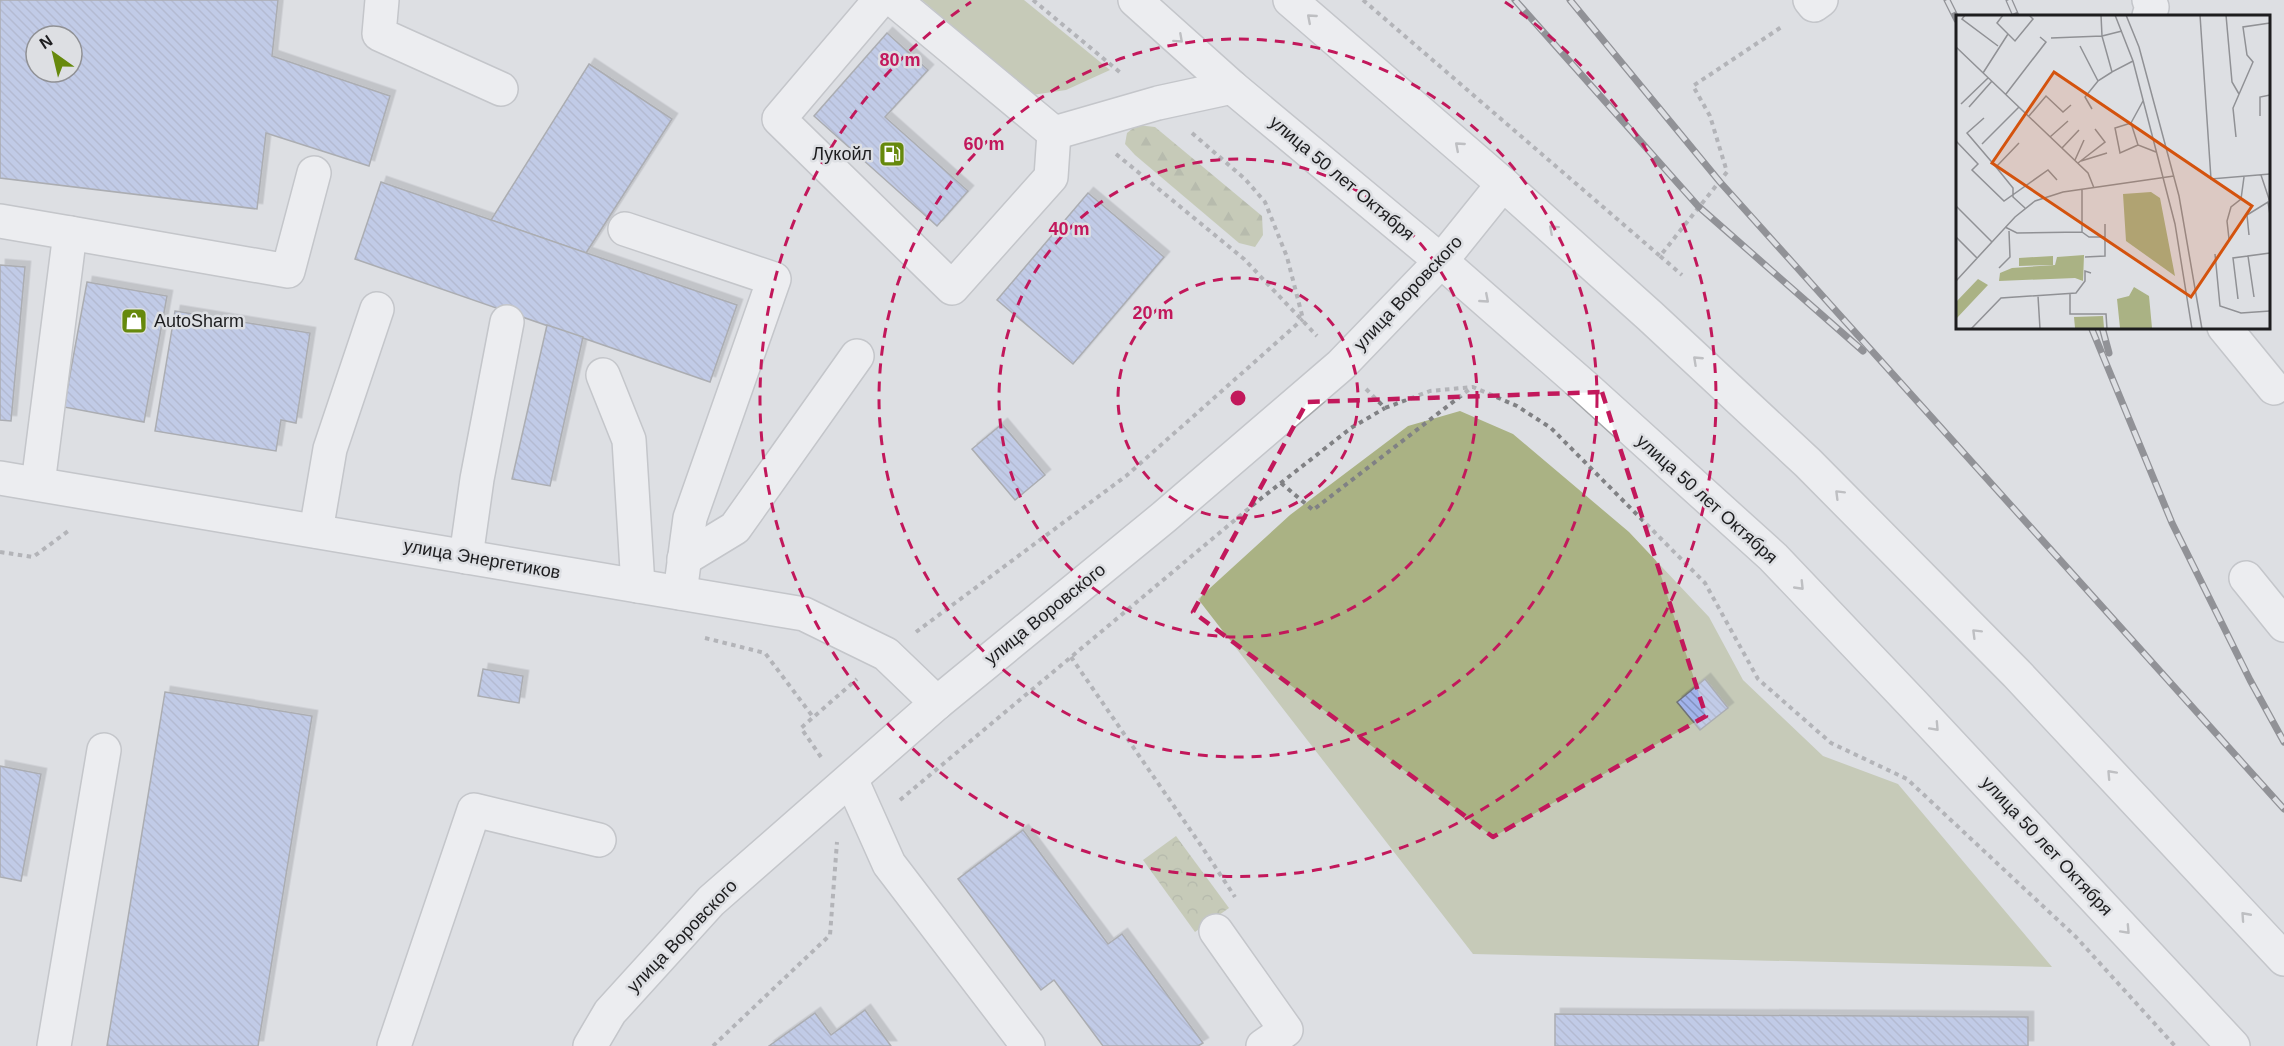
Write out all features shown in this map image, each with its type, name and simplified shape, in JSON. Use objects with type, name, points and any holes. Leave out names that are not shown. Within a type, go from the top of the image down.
[{"type":"main road","points":[[382,0],[379,34],[501,89]]},
{"type":"main road","points":[[880,0],[779,119],[952,288],[1051,177],[1054,133]]},
{"type":"main road","points":[[894,0],[1054,133]]},
{"type":"main road","name":"улица 50 лет Октября","points":[[1135,0],[1232,87],[1441,261],[1773,557],[2233,1046]]},
{"type":"main road","points":[[1290,0],[1503,184],[1650,316],[1808,463],[2017,674],[2284,959]]},
{"type":"main road","points":[[2149,0],[2152,7],[2149,15]]},
{"type":"main road","points":[[1054,133],[1095,120],[1232,87]]},
{"type":"main road","points":[[0,221],[288,271],[314,173]]},
{"type":"main road","name":"улица Воровского","points":[[590,1046],[610,1012],[711,901],[938,703],[1164,517],[1341,365],[1441,261],[1503,184]]},
{"type":"main road","points":[[625,229],[774,279],[690,518],[680,593]]},
{"type":"main road","points":[[38,484],[70,233]]},
{"type":"main road","points":[[316,531],[330,449],[377,309]]},
{"type":"main road","points":[[466,557],[477,479],[507,322]]},
{"type":"main road","points":[[2225,328],[2274,388]]},
{"type":"main road","points":[[684,559],[735,528],[857,356]]},
{"type":"main road","points":[[603,375],[629,440],[638,586]]},
{"type":"main road","name":"улица Энергетиков","points":[[0,478],[804,614],[885,654],[938,703]]},
{"type":"main road","points":[[2246,578],[2284,625]]},
{"type":"main road","points":[[54,1046],[104,750]]},
{"type":"main road","points":[[851,779],[889,864],[1028,1046]]},
{"type":"main road","points":[[394,1046],[474,810],[599,840]]},
{"type":"main road","points":[[1222,939],[1282,1041]]},
{"type":"path","points":[[1033,0],[1245,179],[1265,202],[1287,257],[1303,319]]},
{"type":"path","points":[[1363,0],[1682,275]]},
{"type":"path","points":[[1660,256],[1727,172],[1710,116],[1693,86],[1815,2]]},
{"type":"path","points":[[1095,120],[1118,157],[1244,259],[1303,319],[1341,365],[1385,408]]},
{"type":"path","points":[[1281,483],[1313,510],[1473,387]]},
{"type":"path","points":[[836,856],[871,823],[1350,428],[1385,408],[1430,391],[1473,387],[1517,406],[1551,428],[1705,583],[1758,679],[1831,742],[1907,779],[2076,937],[2175,1046]]},
{"type":"path","points":[[765,653],[813,717]]},
{"type":"path","points":[[1071,657],[1239,904],[1222,939]]},
{"type":"highlighted area","points":[[1602,392],[1706,716],[1493,837],[1193,612],[1307,402]]},
{"type":"green space","points":[[922,0],[1024,0],[1110,70],[1066,90],[1032,95]]},
{"type":"green space","points":[[1137,125],[1155,127],[1262,216],[1263,235],[1255,247],[1239,243],[1135,155],[1125,144],[1127,133]]},
{"type":"green space","points":[[1460,411],[1513,434],[1629,532],[1709,617],[1743,680],[1823,756],[1898,784],[2052,967],[1473,954],[1198,599],[1290,515],[1408,426]]},
{"type":"green space","points":[[1176,836],[1229,908],[1195,932],[1143,860]]},
{"type":"building","points":[[0,0],[278,0],[272,56],[390,96],[369,166],[266,133],[257,209],[0,178]]},
{"type":"building","name":"Лукойл","points":[[887,33],[928,70],[885,117],[968,191],[937,226],[814,116]]},
{"type":"building","points":[[589,64],[672,119],[586,253],[491,220]]},
{"type":"building","points":[[381,182],[737,305],[710,382],[355,259]]},
{"type":"building","points":[[1088,193],[1164,257],[1073,364],[997,300]]},
{"type":"building","points":[[0,265],[25,267],[11,421],[0,420]]},
{"type":"building","points":[[87,282],[167,296],[144,422],[64,407]]},
{"type":"building","points":[[175,311],[310,333],[296,423],[281,420],[276,451],[155,431]]},
{"type":"building","points":[[547,325],[583,337],[550,486],[512,479]]},
{"type":"building","points":[[1002,424],[1045,475],[1015,500],[972,449]]},
{"type":"building","points":[[483,669],[523,676],[519,703],[478,696]]},
{"type":"building","points":[[1705,679],[1728,708],[1700,730],[1677,702]]},
{"type":"building","points":[[165,692],[312,716],[258,1046],[107,1046]]},
{"type":"building","points":[[0,766],[41,774],[21,881],[0,877]]},
{"type":"building","points":[[1023,830],[1108,944],[1122,934],[1203,1043],[1198,1046],[1103,1046],[1054,980],[1041,990],[958,879]]},
{"type":"building","points":[[865,1010],[891,1046],[769,1046],[815,1013],[831,1035]]},
{"type":"building","points":[[1555,1014],[2028,1017],[2028,1046],[1555,1046]]},
{"type":"railway","points":[[1515,0],[1698,206],[1863,351]]},
{"type":"railway","points":[[1570,0],[1720,182],[2284,809]]},
{"type":"railway","points":[[1947,0],[1956,18]]},
{"type":"railway","points":[[2009,0],[2016,15]]},
{"type":"railway","points":[[2091,328],[2172,523],[2250,680],[2284,742]]},
{"type":"railway","points":[[2102,328],[2109,353]]},
{"type":"place","name":"Лукойл","points":[[892,154]]},
{"type":"place","name":"AutoSharm","points":[[134,321]]}]
